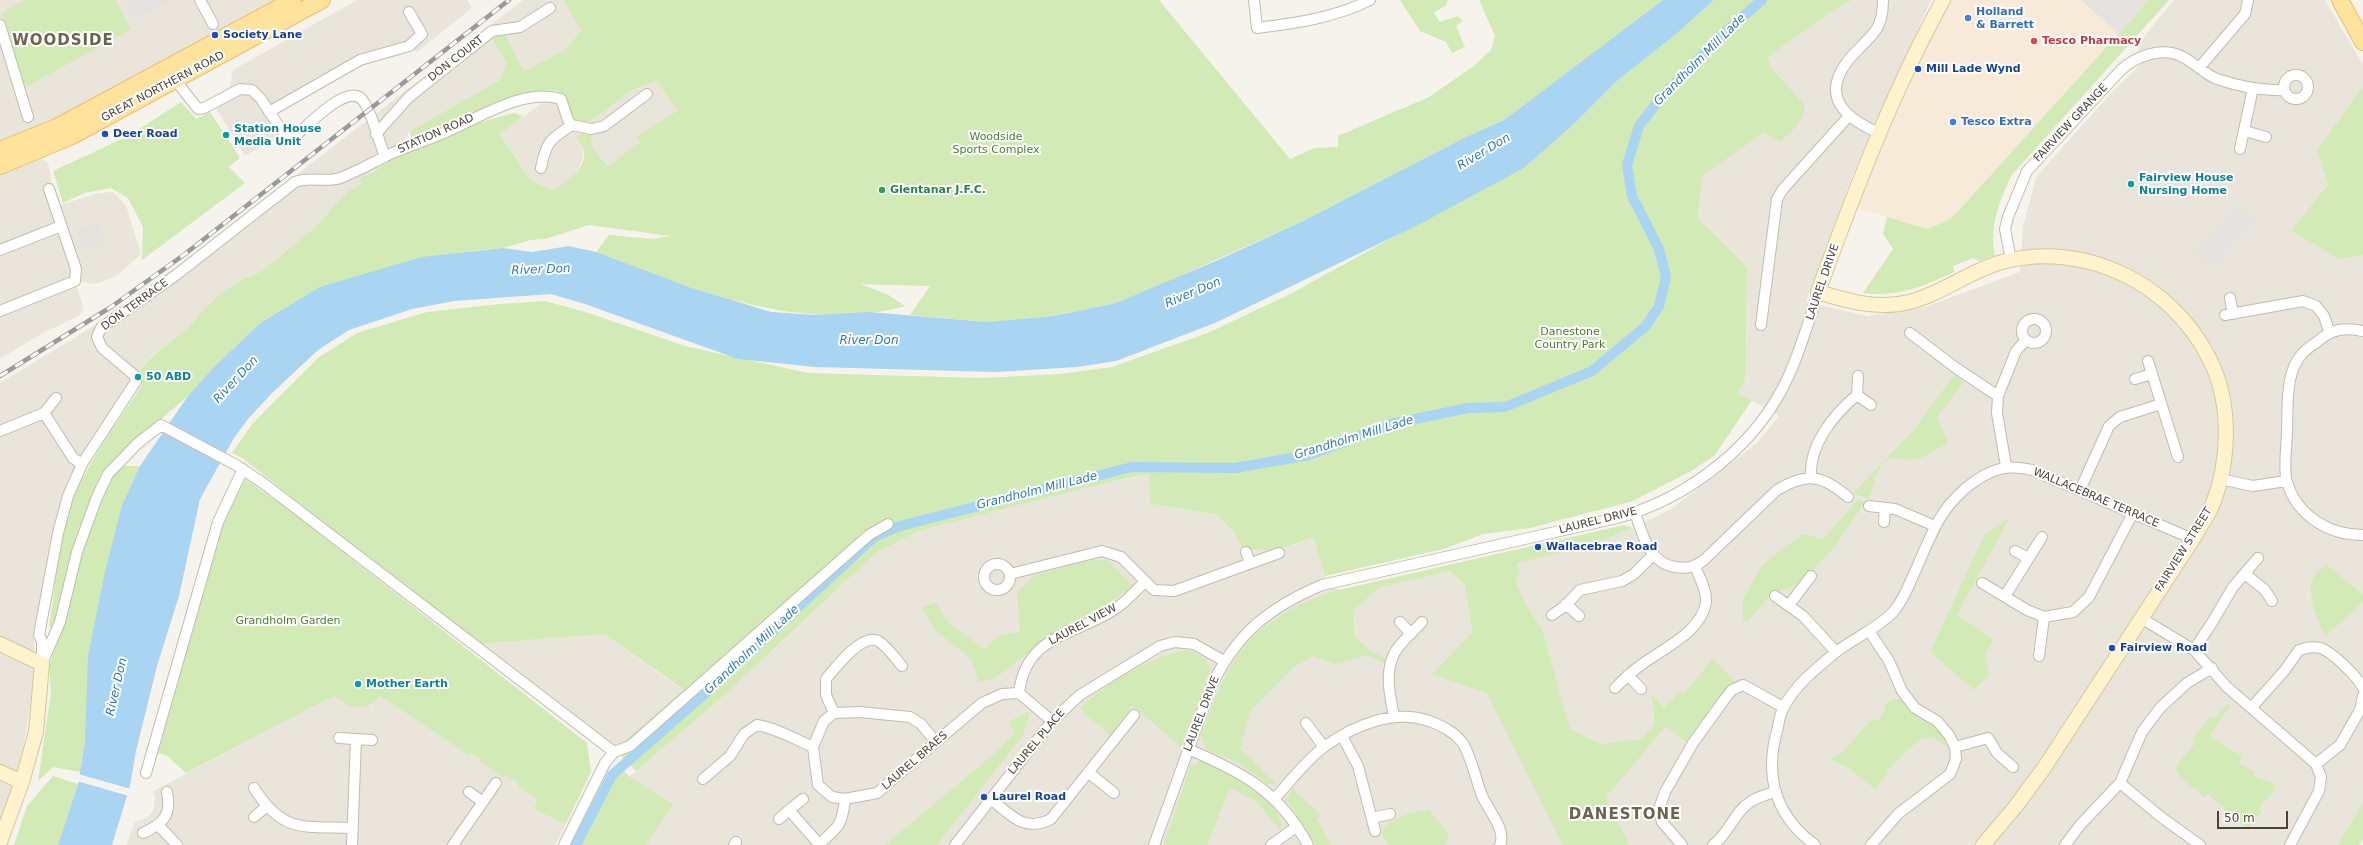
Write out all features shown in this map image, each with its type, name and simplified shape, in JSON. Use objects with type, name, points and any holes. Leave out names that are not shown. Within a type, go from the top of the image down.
[{"type":"main road","name":"GREAT NORTHERN ROAD","points":[[0,166],[72,136],[293,0]]},
{"type":"main road","name":"GREAT NORTHERN ROAD","points":[[0,150],[57,127],[173,73],[322,0]]},
{"type":"main road","points":[[2340,0],[2363,42]]},
{"type":"street","points":[[200,0],[213,24]]},
{"type":"street","points":[[1254,0],[1257,28],[1315,20],[1352,10],[1370,0]]},
{"type":"street","points":[[1879,133],[1858,124],[1848,116],[1840,105],[1837,90],[1838,75],[1848,61],[1876,29],[1883,14],[1883,0]]},
{"type":"street","name":"LAUREL DRIVE","points":[[1154,845],[1211,687],[1224,661],[1238,640],[1263,617],[1298,595],[1322,585],[1635,513],[1682,491],[1721,464],[1764,416],[1789,377],[1852,199],[1879,133],[1943,0]]},
{"type":"street","points":[[2199,68],[2245,14],[2248,0]]},
{"type":"street","name":"DON COURT","points":[[376,134],[409,97],[492,31],[520,27],[550,8]]},
{"type":"street","points":[[270,112],[360,60],[409,46],[422,34],[409,12]]},
{"type":"street","points":[[1,31],[28,117]]},
{"type":"street","name":"FAIRVIEW GRANGE","points":[[2011,260],[2005,229],[2008,217],[2027,171],[2121,70],[2143,56],[2163,54],[2180,56],[2216,78],[2253,88],[2284,90]]},
{"type":"street","name":"STATION ROAD","points":[[173,73],[198,109],[204,108],[244,88],[252,90],[270,112],[286,137],[290,137],[298,133],[340,99],[355,95],[364,101],[385,156],[442,134],[473,118],[536,96],[550,95],[561,99],[566,108],[568,120],[572,125]]},
{"type":"street","points":[[2240,149],[2253,88]]},
{"type":"street","points":[[541,168],[545,147],[556,135],[572,125],[591,129],[604,126],[647,94]]},
{"type":"street","points":[[1761,325],[1777,199],[1783,189],[1848,116]]},
{"type":"street","points":[[2245,131],[2266,136]]},
{"type":"street","name":"DON TERRACE","points":[[42,664],[42,641],[39,635],[58,533],[68,496],[82,464],[136,381],[134,375],[100,345],[97,337],[101,328],[176,275],[295,182],[302,179],[338,179],[385,156]]},
{"type":"street","points":[[0,312],[75,281],[77,275],[49,189]]},
{"type":"street","points":[[0,250],[61,226]]},
{"type":"street","name":"FAIRVIEW STREET","points":[[1818,292],[1851,302],[1886,305],[1908,303],[1925,297],[1971,274],[2011,260],[2064,256],[2102,264],[2139,282],[2180,315],[2205,349],[2214,367],[2225,421],[2225,457],[2212,507],[2193,539],[2044,768],[1986,844]]},
{"type":"street","points":[[2230,298],[2229,314],[2302,301],[2316,306],[2324,316],[2330,331]]},
{"type":"street","points":[[2363,330],[2355,329],[2330,331],[2301,355],[2295,365],[2290,383],[2286,480],[2298,505],[2308,516],[2327,528],[2349,535],[2363,534]]},
{"type":"street","points":[[1910,333],[1956,368],[1998,396]]},
{"type":"street","points":[[2006,466],[1997,414],[1998,396],[2016,351],[2026,340]]},
{"type":"street","points":[[2148,361],[2178,457]]},
{"type":"street","points":[[2135,379],[2152,374]]},
{"type":"street","points":[[1811,476],[1810,470],[1817,446],[1841,408],[1857,395],[1858,376]]},
{"type":"street","points":[[1857,395],[1871,406]]},
{"type":"street","points":[[0,431],[44,413],[56,398]]},
{"type":"street","points":[[2080,490],[2110,426],[2120,417],[2161,404]]},
{"type":"street","points":[[44,413],[73,458],[82,464]]},
{"type":"street","points":[[1,835],[22,782],[36,732],[42,664],[60,622],[77,552],[97,496],[108,474],[137,444],[161,425],[239,467],[614,752]]},
{"type":"street","name":"WALLACEBRAE TERRACE","points":[[1869,630],[1891,614],[1902,602],[1935,526],[1950,502],[1985,474],[2006,466],[2032,470],[2193,539]]},
{"type":"street","points":[[146,773],[218,522],[239,467]]},
{"type":"street","points":[[1635,513],[1653,555],[1670,566],[1695,566],[1777,490],[1788,483],[1811,476],[1834,485],[1848,497]]},
{"type":"street","points":[[2220,479],[2253,486],[2286,480]]},
{"type":"street","points":[[1869,506],[1895,509],[1935,526]]},
{"type":"street","points":[[1884,522],[1885,508]]},
{"type":"street","points":[[1982,583],[2028,610],[2044,617],[2073,612],[2089,596],[2133,513]]},
{"type":"street","points":[[564,845],[602,768],[614,752],[630,746],[869,535],[888,524]]},
{"type":"street","points":[[2005,596],[2042,536]]},
{"type":"street","points":[[1010,574],[1102,551],[1121,557],[1154,590],[1174,592],[1279,552]]},
{"type":"street","points":[[2015,551],[2028,558]]},
{"type":"street","points":[[1246,552],[1250,563]]},
{"type":"street","points":[[1552,615],[1580,590],[1622,581],[1634,574],[1653,555]]},
{"type":"street","points":[[2194,650],[2213,621],[2232,587],[2258,558]]},
{"type":"street","points":[[1615,688],[1628,675],[1678,640],[1700,617],[1706,602],[1704,588],[1695,566]]},
{"type":"street","points":[[2245,574],[2265,590],[2272,601]]},
{"type":"street","points":[[1789,605],[1811,576]]},
{"type":"street","name":"LAUREL VIEW","points":[[1019,693],[1027,663],[1037,650],[1050,641],[1118,607],[1146,582]]},
{"type":"street","points":[[1775,596],[1803,616],[1836,652]]},
{"type":"street","points":[[1566,604],[1579,616]]},
{"type":"street","points":[[2039,656],[2044,617]]},
{"type":"street","points":[[2141,618],[2194,650],[2227,686],[2316,764],[2321,777],[2319,791],[2290,845]]},
{"type":"street","points":[[1400,622],[1412,634]]},
{"type":"street","points":[[1394,717],[1389,688],[1389,670],[1395,652],[1422,622]]},
{"type":"street","points":[[1815,845],[1794,825],[1774,792],[1771,768],[1774,740],[1783,707],[1797,689],[1836,652],[1869,630],[1889,661],[1902,691],[1915,708],[1944,728],[1955,747],[1956,759],[1950,774],[1898,814],[1872,845]]},
{"type":"street","points":[[834,713],[826,694],[826,679],[837,665],[863,642],[872,639],[879,642],[902,666]]},
{"type":"street","name":"LAUREL PLACE","points":[[955,845],[1052,721],[1080,695],[1160,646],[1184,641],[1194,644],[1224,661]]},
{"type":"street","points":[[0,644],[42,664]]},
{"type":"street","points":[[2252,707],[2275,682],[2299,650],[2312,647],[2321,648],[2329,653],[2358,680],[2363,688]]},
{"type":"street","points":[[2065,845],[2081,824],[2120,783],[2142,732],[2160,708],[2187,683],[2212,668]]},
{"type":"street","points":[[1628,675],[1641,689]]},
{"type":"street","points":[[1682,845],[1662,822],[1659,809],[1665,792],[1693,743],[1724,700],[1732,690],[1743,685],[1783,707]]},
{"type":"street","points":[[1019,693],[1052,721]]},
{"type":"street","name":"LAUREL BRAES","points":[[845,799],[877,793],[982,703],[1002,694],[1019,693]]},
{"type":"street","points":[[2316,764],[2340,745],[2360,710],[2363,696]]},
{"type":"street","points":[[789,810],[819,845],[838,827],[843,819],[845,799],[832,797],[818,785],[813,747],[824,721],[834,713],[860,712],[910,717],[921,724],[936,742]]},
{"type":"street","points":[[991,798],[1023,824],[1042,824],[1051,819],[1134,715]]},
{"type":"street","points":[[1274,799],[1324,747],[1342,736],[1364,725],[1394,717],[1413,716],[1443,726],[1454,733],[1463,743],[1485,803],[1500,829],[1502,840],[1500,845]]},
{"type":"street","points":[[1306,723],[1324,747]]},
{"type":"street","points":[[704,779],[730,756],[744,734],[757,725],[772,728],[783,735],[813,747]]},
{"type":"street","points":[[1342,736],[1358,766],[1375,831]]},
{"type":"street","points":[[339,738],[372,740]]},
{"type":"street","points":[[1955,747],[1988,738],[1997,753],[2013,767]]},
{"type":"street","points":[[352,845],[356,739]]},
{"type":"street","points":[[1188,750],[1229,766],[1252,781],[1274,799],[1308,845]]},
{"type":"street","points":[[0,772],[22,782]]},
{"type":"street","points":[[1089,773],[1114,793]]},
{"type":"street","points":[[453,845],[496,783]]},
{"type":"street","points":[[2120,783],[2188,841],[2200,845]]},
{"type":"street","points":[[254,788],[266,807],[283,819],[295,825],[353,828]]},
{"type":"street","points":[[143,833],[159,826],[167,809],[167,792]]},
{"type":"street","points":[[469,792],[483,802]]},
{"type":"street","points":[[1713,845],[1720,840],[1737,815],[1750,801],[1774,792]]},
{"type":"street","points":[[779,819],[803,799]]},
{"type":"street","points":[[254,817],[266,807]]},
{"type":"street","points":[[1372,818],[1390,814]]},
{"type":"street","points":[[159,826],[178,845]]},
{"type":"street","points":[[1271,845],[1296,827]]},
{"type":"shaded area","points":[[0,0],[293,0],[34,153],[48,163],[53,189],[60,205],[99,193],[113,192],[126,206],[141,254],[117,276],[96,284],[75,281],[83,307],[80,315],[41,334],[0,359]]},
{"type":"shaded area","points":[[128,0],[172,0],[133,20],[124,2]]},
{"type":"shaded area","points":[[357,0],[467,0],[472,8],[417,52],[409,46],[360,60],[270,112],[283,133],[245,156],[214,105],[228,96],[233,70]]},
{"type":"shaded area","points":[[523,0],[563,0],[581,31],[563,51],[523,71],[492,38],[506,63],[500,80],[410,131],[392,159],[373,172],[360,178],[362,184],[348,191],[315,227],[260,272],[241,280],[199,314],[188,329],[153,354],[139,372],[70,475],[60,505],[34,635],[35,673],[21,763],[0,819],[0,383],[89,329],[172,271]]},
{"type":"shaded area","points":[[1852,0],[1931,0],[1853,174],[1806,302],[1867,316],[1925,307],[2020,272],[2023,227],[2036,177],[2112,92],[2143,62],[2138,44],[2174,0],[2325,0],[2363,65],[2363,86],[2317,150],[2328,185],[2292,230],[2338,259],[2363,255],[2363,801],[2338,845],[589,845],[622,783],[717,702],[876,553],[921,530],[1118,480],[1150,474],[1150,504],[1215,514],[1233,531],[1243,549],[1256,551],[1296,545],[1313,537],[1325,576],[1340,592],[1450,571],[1517,562],[1587,546],[1633,528],[1671,509],[1758,442],[1779,416],[1738,393],[1747,267],[1698,218],[1702,176],[1804,104],[1771,67],[1768,57],[1825,16]]},
{"type":"shaded area","name":"Tesco Extra","points":[[1947,0],[2149,0],[1951,219],[1928,229],[1856,208]]},
{"type":"shaded area","points":[[2081,0],[2149,0],[2119,34]]},
{"type":"shaded area","points":[[658,81],[677,111],[636,136],[640,142],[608,166],[593,149],[591,134],[576,137],[584,150],[582,161],[573,178],[553,191],[534,182],[528,176],[500,133],[559,91],[588,123],[632,90]]},
{"type":"shaded area","points":[[2235,206],[2253,221],[2212,268],[2195,254]]},
{"type":"shaded area","points":[[99,222],[106,245],[85,252],[77,230]]},
{"type":"shaded area","points":[[604,634],[683,690],[616,748],[478,644]]},
{"type":"shaded area","points":[[334,696],[341,703],[360,708],[372,705],[380,696],[468,755],[472,754],[480,759],[503,777],[507,776],[517,782],[518,786],[535,798],[536,804],[533,809],[566,824],[555,845],[126,845],[135,822],[148,817],[153,811],[155,798],[153,791]]},
{"type":"green space","points":[[24,0],[115,0],[131,29],[28,86],[22,82],[1,13]]},
{"type":"green space","name":"Woodside Sports Complex","points":[[563,0],[1159,0],[1290,159],[1315,148],[1338,147],[1338,136],[1429,97],[1475,65],[1491,50],[1495,36],[1479,0],[1663,0],[1504,120],[1466,137],[1303,221],[1116,303],[1054,316],[987,322],[910,315],[930,286],[860,284],[887,294],[905,306],[866,314],[826,315],[787,311],[748,304],[709,293],[596,252],[609,235],[653,239],[670,236],[589,225],[545,239],[531,240],[503,248],[471,251],[259,324],[213,368],[188,396],[144,434],[104,474],[91,498],[73,552],[55,626],[49,627],[58,560],[69,511],[89,466],[142,385],[139,372],[153,355],[188,329],[199,314],[217,297],[241,280],[260,272],[315,227],[348,191],[361,184],[360,178],[373,172],[392,159],[470,125],[514,113],[523,116],[500,134],[528,176],[534,182],[553,191],[574,174],[582,163],[584,150],[576,137],[582,133],[591,134],[593,149],[608,166],[640,142],[636,136],[677,111],[657,81],[632,90],[588,123],[572,119],[566,100],[559,91],[542,90],[504,100],[484,108],[412,142],[410,131],[500,80],[506,63],[492,38],[505,34],[523,71],[563,51],[581,31]]},
{"type":"green space","points":[[1400,0],[1448,0],[1446,5],[1434,13],[1440,22],[1458,16],[1463,21],[1456,26],[1465,47],[1452,53],[1446,42],[1420,31]]},
{"type":"green space","name":"Danestone Country Park","points":[[1714,0],[1852,0],[1825,16],[1768,57],[1771,67],[1804,104],[1803,115],[1797,125],[1781,142],[1765,132],[1702,176],[1698,218],[1747,267],[1745,379],[1738,393],[1752,400],[1715,455],[1693,470],[1633,501],[1530,528],[1483,534],[1444,549],[1325,576],[1313,537],[1296,544],[1270,550],[1243,549],[1233,531],[1215,514],[1150,504],[1149,474],[1118,480],[921,530],[876,553],[717,702],[636,771],[622,757],[616,748],[683,690],[676,684],[604,634],[478,644],[241,457],[232,453],[252,424],[318,358],[357,333],[427,312],[500,304],[545,301],[589,313],[685,346],[808,373],[982,378],[1060,374],[1112,367],[1210,332],[1292,293],[1468,196],[1524,168],[1574,124],[1618,80],[1675,35]]},
{"type":"green space","points":[[2149,0],[2169,0],[2011,176],[1999,205],[1994,224],[1993,244],[1995,255],[1979,261],[1973,258],[1953,266],[1954,272],[1910,290],[1887,294],[1863,293],[1893,249],[1883,234],[1887,217],[1928,229],[1951,219]]},
{"type":"green space","points":[[2363,86],[2363,255],[2338,259],[2291,230],[2328,185],[2317,150]]},
{"type":"green space","points":[[181,102],[196,119],[210,112],[240,158],[229,167],[245,183],[142,260],[143,227],[128,198],[111,188],[84,193],[63,203],[53,171],[128,136]]},
{"type":"green space","points":[[1954,375],[1964,382],[1937,417],[1948,443],[1929,454],[1914,460],[1888,459],[1883,463],[1877,474],[1869,499],[1853,493],[1913,431]]},
{"type":"green space","points":[[122,466],[140,466],[122,505],[80,772],[53,767],[38,781],[51,693],[49,665],[63,628],[78,565],[100,499],[109,478]]},
{"type":"green space","name":"Grandholm Garden","points":[[245,479],[288,509],[587,743],[591,772],[566,824],[533,809],[536,804],[535,798],[518,786],[517,782],[507,776],[503,777],[481,763],[480,759],[472,754],[468,755],[380,696],[370,705],[358,708],[345,704],[334,696],[186,773],[167,756],[158,753],[222,527]]},
{"type":"green space","points":[[1858,500],[1865,502],[1836,545],[1806,577],[1789,589],[1773,592],[1748,621],[1743,621],[1743,599],[1762,565],[1803,534],[1823,539]]},
{"type":"green space","points":[[2009,518],[1957,615],[1993,639],[1985,656],[1989,675],[1974,690],[1930,652],[1985,534]]},
{"type":"green space","points":[[1624,525],[1633,528],[1587,546],[1517,563],[1520,575],[1515,580],[1524,601],[1542,630],[1570,729],[1600,744],[1641,739],[1655,724],[1652,695],[1664,708],[1681,691],[1684,693],[1713,659],[1735,682],[1699,724],[1686,742],[1666,726],[1606,797],[1629,845],[1563,845],[1487,693],[1432,674],[1473,632],[1465,585],[1450,571],[1379,587],[1353,611],[1355,637],[1369,650],[1386,658],[1384,663],[1368,655],[1335,664],[1313,656],[1295,666],[1250,711],[1240,749],[1276,784],[1268,784],[1239,763],[1207,750],[1201,736],[1221,684],[1232,664],[1245,646],[1261,631],[1279,617],[1302,604],[1330,592]]},
{"type":"green space","points":[[1106,559],[1133,586],[1106,605],[1061,628],[994,679],[979,682],[971,659],[934,629],[922,607],[935,602],[947,621],[984,649],[1001,635],[1020,632],[1017,592],[1035,575],[1083,562]]},
{"type":"green space","points":[[2326,564],[2363,595],[2363,601],[2325,637],[2314,608],[2311,585],[2314,576]]},
{"type":"green space","points":[[1189,650],[1206,659],[1210,670],[1181,747],[1132,705],[1111,736],[1080,709],[1101,690],[1146,663],[1176,652]]},
{"type":"green space","points":[[1893,699],[1903,700],[1919,716],[1944,733],[1950,750],[1933,736],[1920,739],[1886,771],[1887,774],[1875,789],[1849,768],[1830,759],[1844,751],[1870,721],[1878,720],[1886,709],[1883,705]]},
{"type":"green space","points":[[2227,704],[2230,707],[2217,723],[2210,737],[2242,756],[2239,763],[2255,772],[2254,776],[2272,783],[2276,788],[2259,808],[2262,811],[2247,829],[2208,794],[2204,797],[2180,777],[2175,767],[2195,744],[2194,737],[2210,717],[2213,719]]},
{"type":"green space","points":[[1028,712],[1029,716],[1023,735],[937,845],[885,845],[1000,749],[1015,732],[1008,722]]},
{"type":"green space","points":[[1201,761],[1238,780],[1265,798],[1275,809],[1281,819],[1280,830],[1256,801],[1230,788],[1207,845],[1164,845],[1190,767]]},
{"type":"green space","points":[[622,769],[631,778],[673,804],[646,845],[579,845],[614,777]]},
{"type":"green space","points":[[53,776],[78,784],[58,845],[14,845],[27,806]]},
{"type":"green space","points":[[1292,788],[1321,815],[1317,819],[1331,845],[1316,845],[1287,800]]},
{"type":"green space","points":[[2363,801],[2363,839],[2359,845],[2338,845]]},
{"type":"green space","points":[[1429,809],[1449,836],[1444,845],[1389,845],[1381,832],[1385,826],[1402,816]]},
{"type":"water","name":"River Don","points":[[1663,0],[1714,0],[1675,35],[1618,80],[1574,124],[1524,168],[1416,226],[1215,323],[1116,361],[1077,367],[996,372],[815,367],[738,359],[585,304],[551,294],[454,301],[412,309],[349,330],[318,350],[272,393],[248,419],[234,438],[200,499],[179,596],[157,666],[136,751],[130,786],[112,845],[58,845],[78,784],[85,741],[88,656],[105,572],[122,505],[140,466],[188,396],[213,368],[259,324],[320,287],[422,257],[503,248],[532,252],[569,246],[596,252],[689,287],[771,312],[816,315],[869,312],[987,322],[1054,316],[1116,303],[1218,260],[1303,221],[1466,137],[1504,120]]},
{"type":"pier","points":[[78,774],[131,789],[129,796],[77,781]]},
{"type":"waterway","name":"Grandholm Mill Lade","points":[[576,845],[612,775],[700,698],[874,537],[900,526],[1132,467],[1235,468],[1309,455],[1391,424],[1468,408],[1505,407],[1592,371],[1646,326],[1659,306],[1666,277],[1659,249],[1632,196],[1627,165],[1639,126],[1659,100],[1724,33],[1762,0]]},
{"type":"railway","points":[[0,376],[111,307],[185,254],[509,0]]},
{"type":"place","name":"Holland & Barrett","points":[[1968,18]]},
{"type":"place","name":"Society Lane","points":[[215,35]]},
{"type":"place","name":"Tesco Pharmacy","points":[[2034,41]]},
{"type":"place","name":"Mill Lade Wynd","points":[[1918,69]]},
{"type":"place","name":"Tesco Extra","points":[[1953,122]]},
{"type":"place","name":"Deer Road","points":[[105,134]]},
{"type":"place","name":"Station House Media Unit","points":[[226,135]]},
{"type":"place","name":"Fairview House Nursing Home","points":[[2131,184]]},
{"type":"place","name":"Glentanar J.F.C.","points":[[882,190]]},
{"type":"place","name":"50 ABD","points":[[138,377]]},
{"type":"place","name":"Wallacebrae Road","points":[[1538,547]]},
{"type":"place","name":"Fairview Road","points":[[2112,648]]},
{"type":"place","name":"Mother Earth","points":[[358,684]]},
{"type":"place","name":"Laurel Road","points":[[984,797]]},
{"type":"district","name":"WOODSIDE","points":[[63,41]]},
{"type":"district","name":"DANESTONE","points":[[1625,815]]}]
